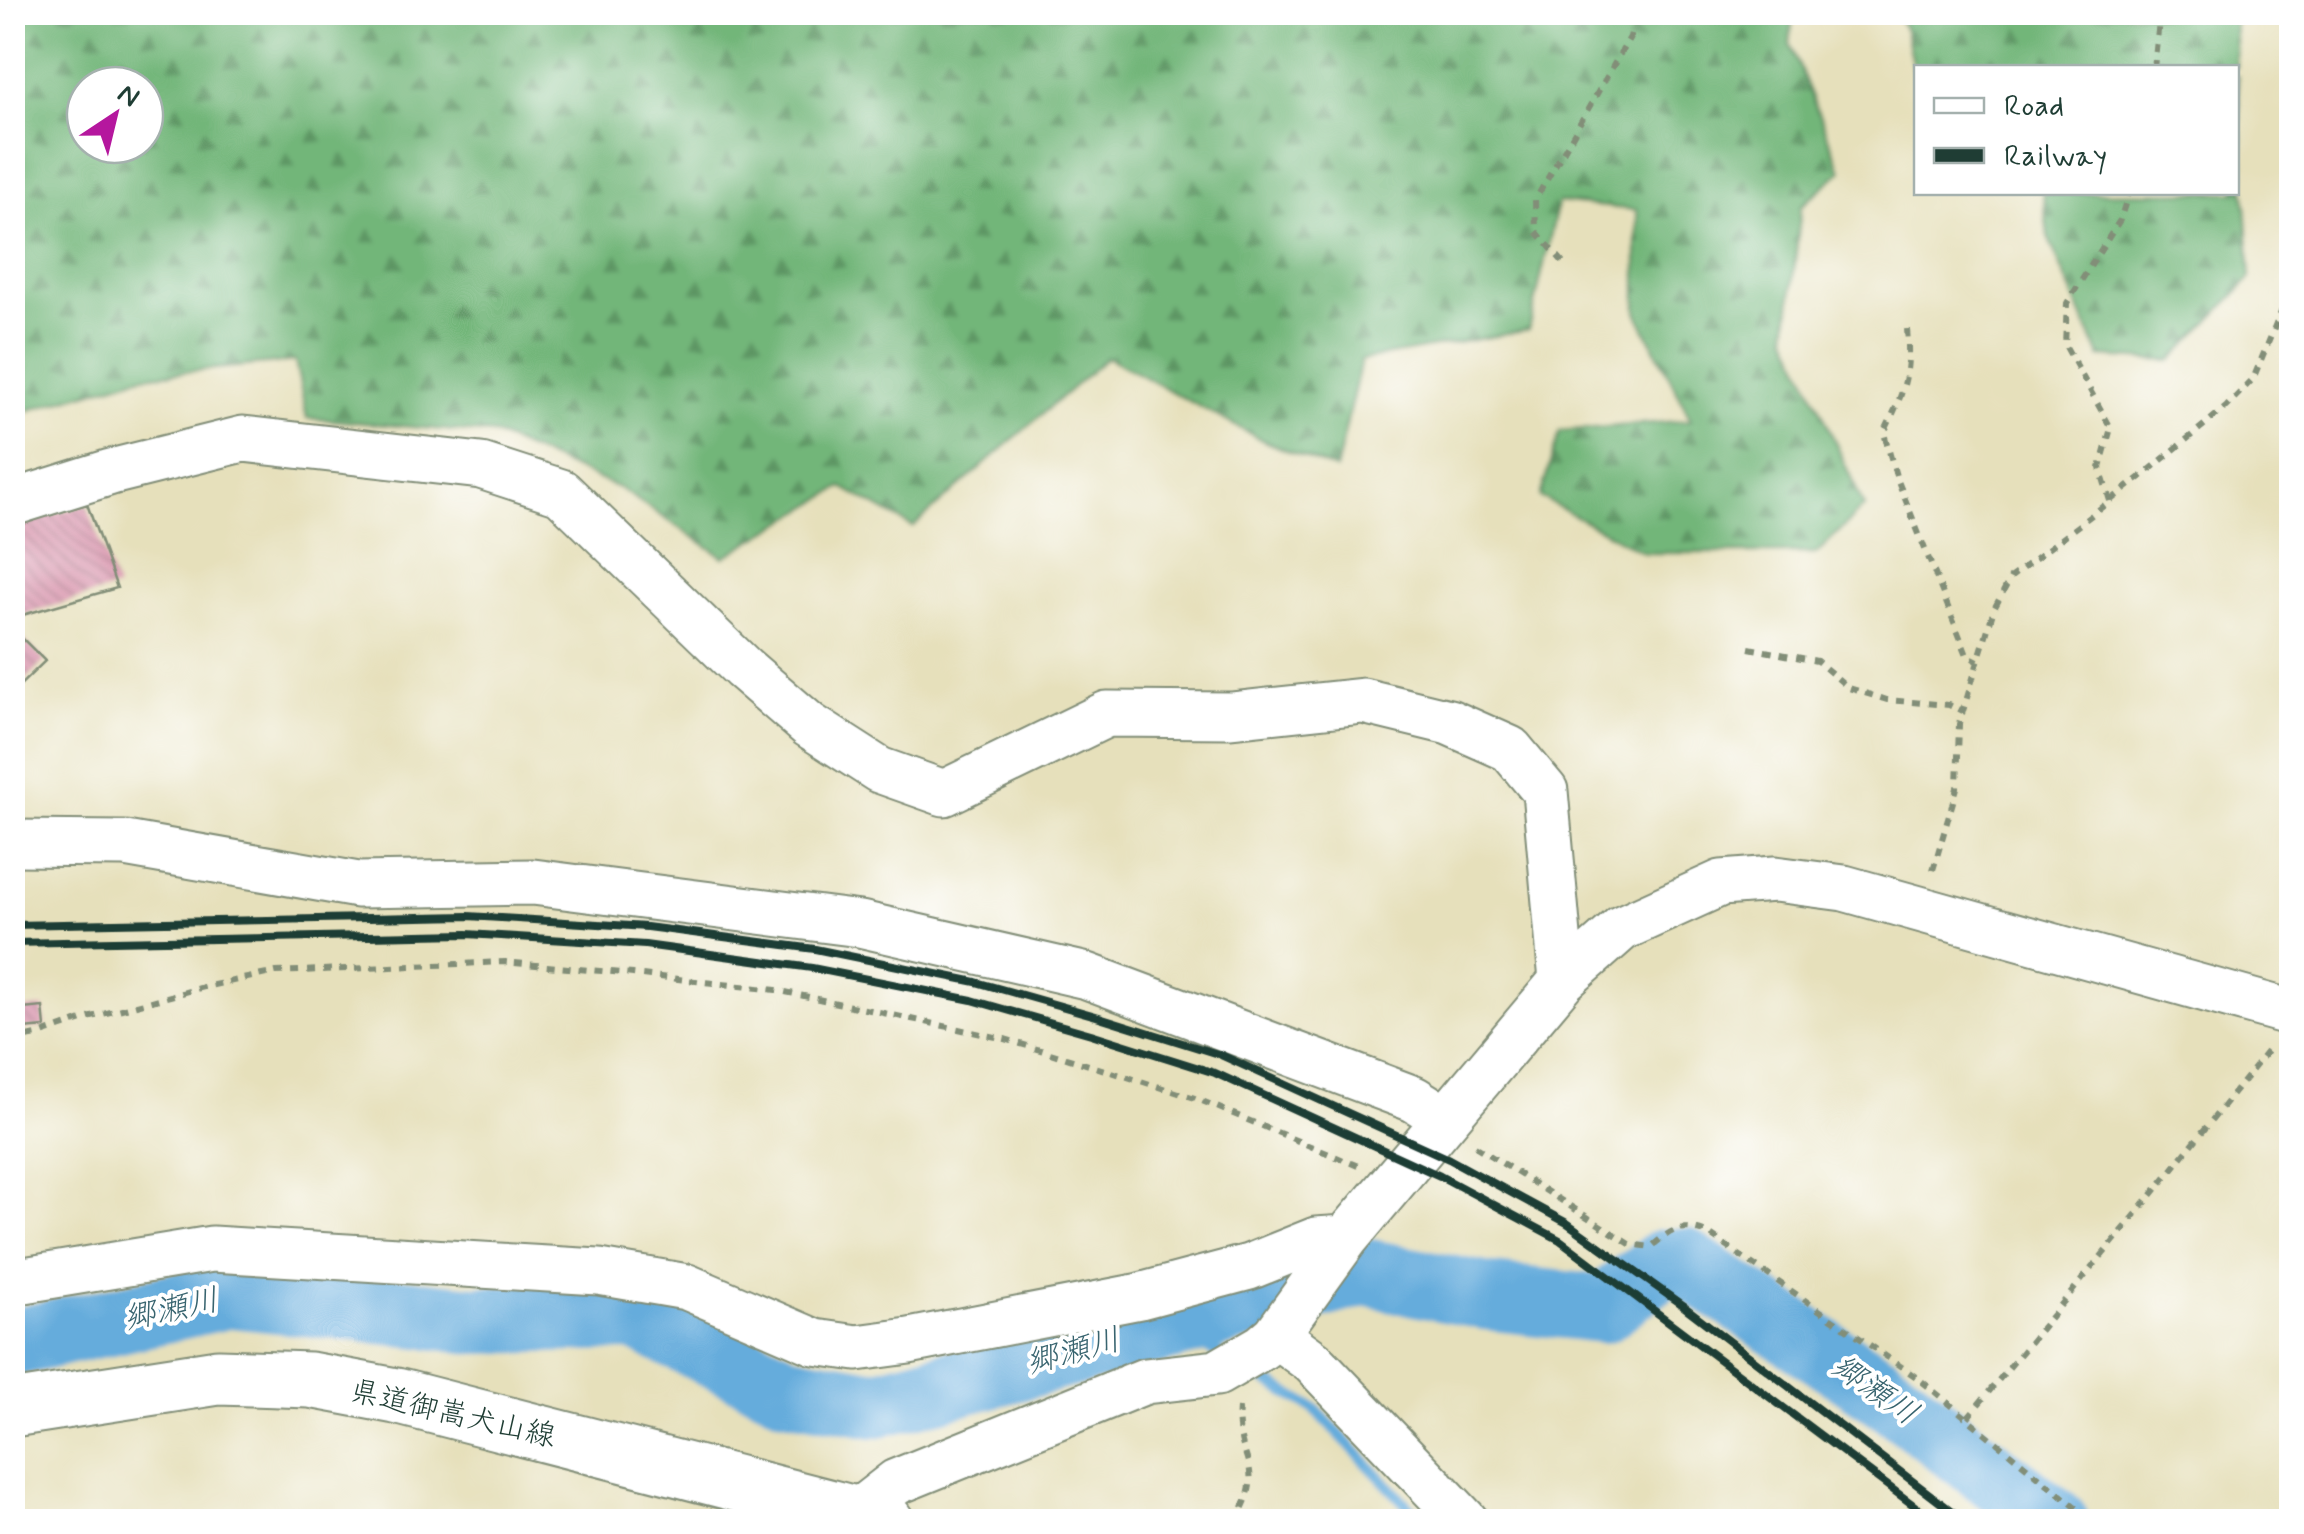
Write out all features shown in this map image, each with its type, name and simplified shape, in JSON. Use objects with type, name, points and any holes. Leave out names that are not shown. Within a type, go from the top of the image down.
[{"type":"main road","name":"県道御嵩犬山線","points":[[13,1408],[218,1378],[310,1380],[396,1396],[871,1518]]},
{"type":"street","points":[[12,503],[111,472],[244,439],[481,466],[561,492],[743,668],[809,725],[879,770],[944,793],[1107,714],[1231,715],[1364,701],[1449,722],[1510,749],[1546,791],[1562,981]]},
{"type":"street","points":[[12,843],[124,844],[358,884],[533,882],[860,924],[1087,976],[1414,1099],[1442,1123]]},
{"type":"street","points":[[871,1518],[896,1482],[1146,1381],[1216,1374],[1269,1341],[1340,1245],[1562,981],[1622,928],[1721,883],[1775,879],[1844,888],[2283,1010]]},
{"type":"street","points":[[12,1282],[212,1249],[599,1272],[687,1286],[815,1342],[858,1348],[1140,1296],[1249,1267],[1316,1240],[1340,1245]]},
{"type":"street","points":[[1269,1341],[1313,1362],[1466,1522]]},
{"type":"path","points":[[1563,262],[1536,231],[1536,200],[1630,37],[1636,12]]},
{"type":"path","points":[[2154,65],[2160,12]]},
{"type":"path","points":[[2110,502],[2100,468],[2111,428],[2065,344],[2067,304],[2120,220],[2128,195]]},
{"type":"path","points":[[1921,910],[1957,788],[1959,724],[1994,609],[2011,577],[2226,407],[2253,379],[2292,286]]},
{"type":"path","points":[[1908,328],[1910,366],[1903,393],[1884,433],[1896,476],[1967,656],[1978,661]]},
{"type":"path","points":[[1749,648],[1817,661],[1850,688],[1887,700],[1948,705],[1963,712]]},
{"type":"path","points":[[12,1040],[204,987],[276,972],[505,962],[634,974],[776,990],[1004,1039],[1195,1098],[1347,1160],[1390,1186]]},
{"type":"path","points":[[1968,1416],[2268,1050],[2283,1010]]},
{"type":"path","points":[[1442,1123],[1630,1244],[1652,1247],[1670,1230],[1686,1225],[1709,1234],[1968,1416],[2094,1522]]},
{"type":"path","points":[[1216,1374],[1239,1408],[1237,1428],[1252,1470],[1252,1487],[1235,1522]]},
{"type":"green space","points":[[13,12],[1793,13],[1790,44],[1842,171],[1801,206],[1787,334],[1864,507],[1817,553],[1644,553],[1540,497],[1560,431],[1691,420],[1637,312],[1637,210],[1558,202],[1529,330],[1361,360],[1336,470],[1262,440],[1107,357],[913,527],[842,487],[724,557],[619,488],[493,434],[307,418],[295,361],[142,376],[13,415]]},
{"type":"green space","points":[[1897,13],[2234,13],[2236,65],[1914,65],[1914,72]]},
{"type":"green space","points":[[2239,103],[2251,278],[2171,361],[2100,357],[2048,237],[2043,195],[2239,195]]},
{"type":"building","points":[[87,504],[117,588],[12,618],[12,526]]},
{"type":"building","points":[[19,635],[45,661],[12,693],[12,642]]},
{"type":"building","points":[[43,1007],[45,1027],[12,1030],[12,1010]]},
{"type":"waterway","name":"郷瀬川","points":[[12,1343],[231,1294],[474,1320],[636,1317],[786,1388],[875,1404],[1365,1272],[1484,1296],[1602,1309],[1664,1263],[1684,1262],[1878,1388],[2055,1522]]},
{"type":"waterway","points":[[1190,1322],[1200,1344],[1225,1358]]},
{"type":"waterway","points":[[1246,1369],[1315,1409],[1423,1522]]},
{"type":"railway","points":[[12,925],[468,916],[647,927],[815,949],[976,982],[1096,1016],[1221,1055],[1449,1159],[1567,1223],[1682,1305],[1966,1522]]},
{"type":"railway","points":[[12,943],[467,934],[645,945],[812,968],[972,1000],[1091,1034],[1215,1073],[1440,1176],[1560,1240],[1936,1522]]}]
